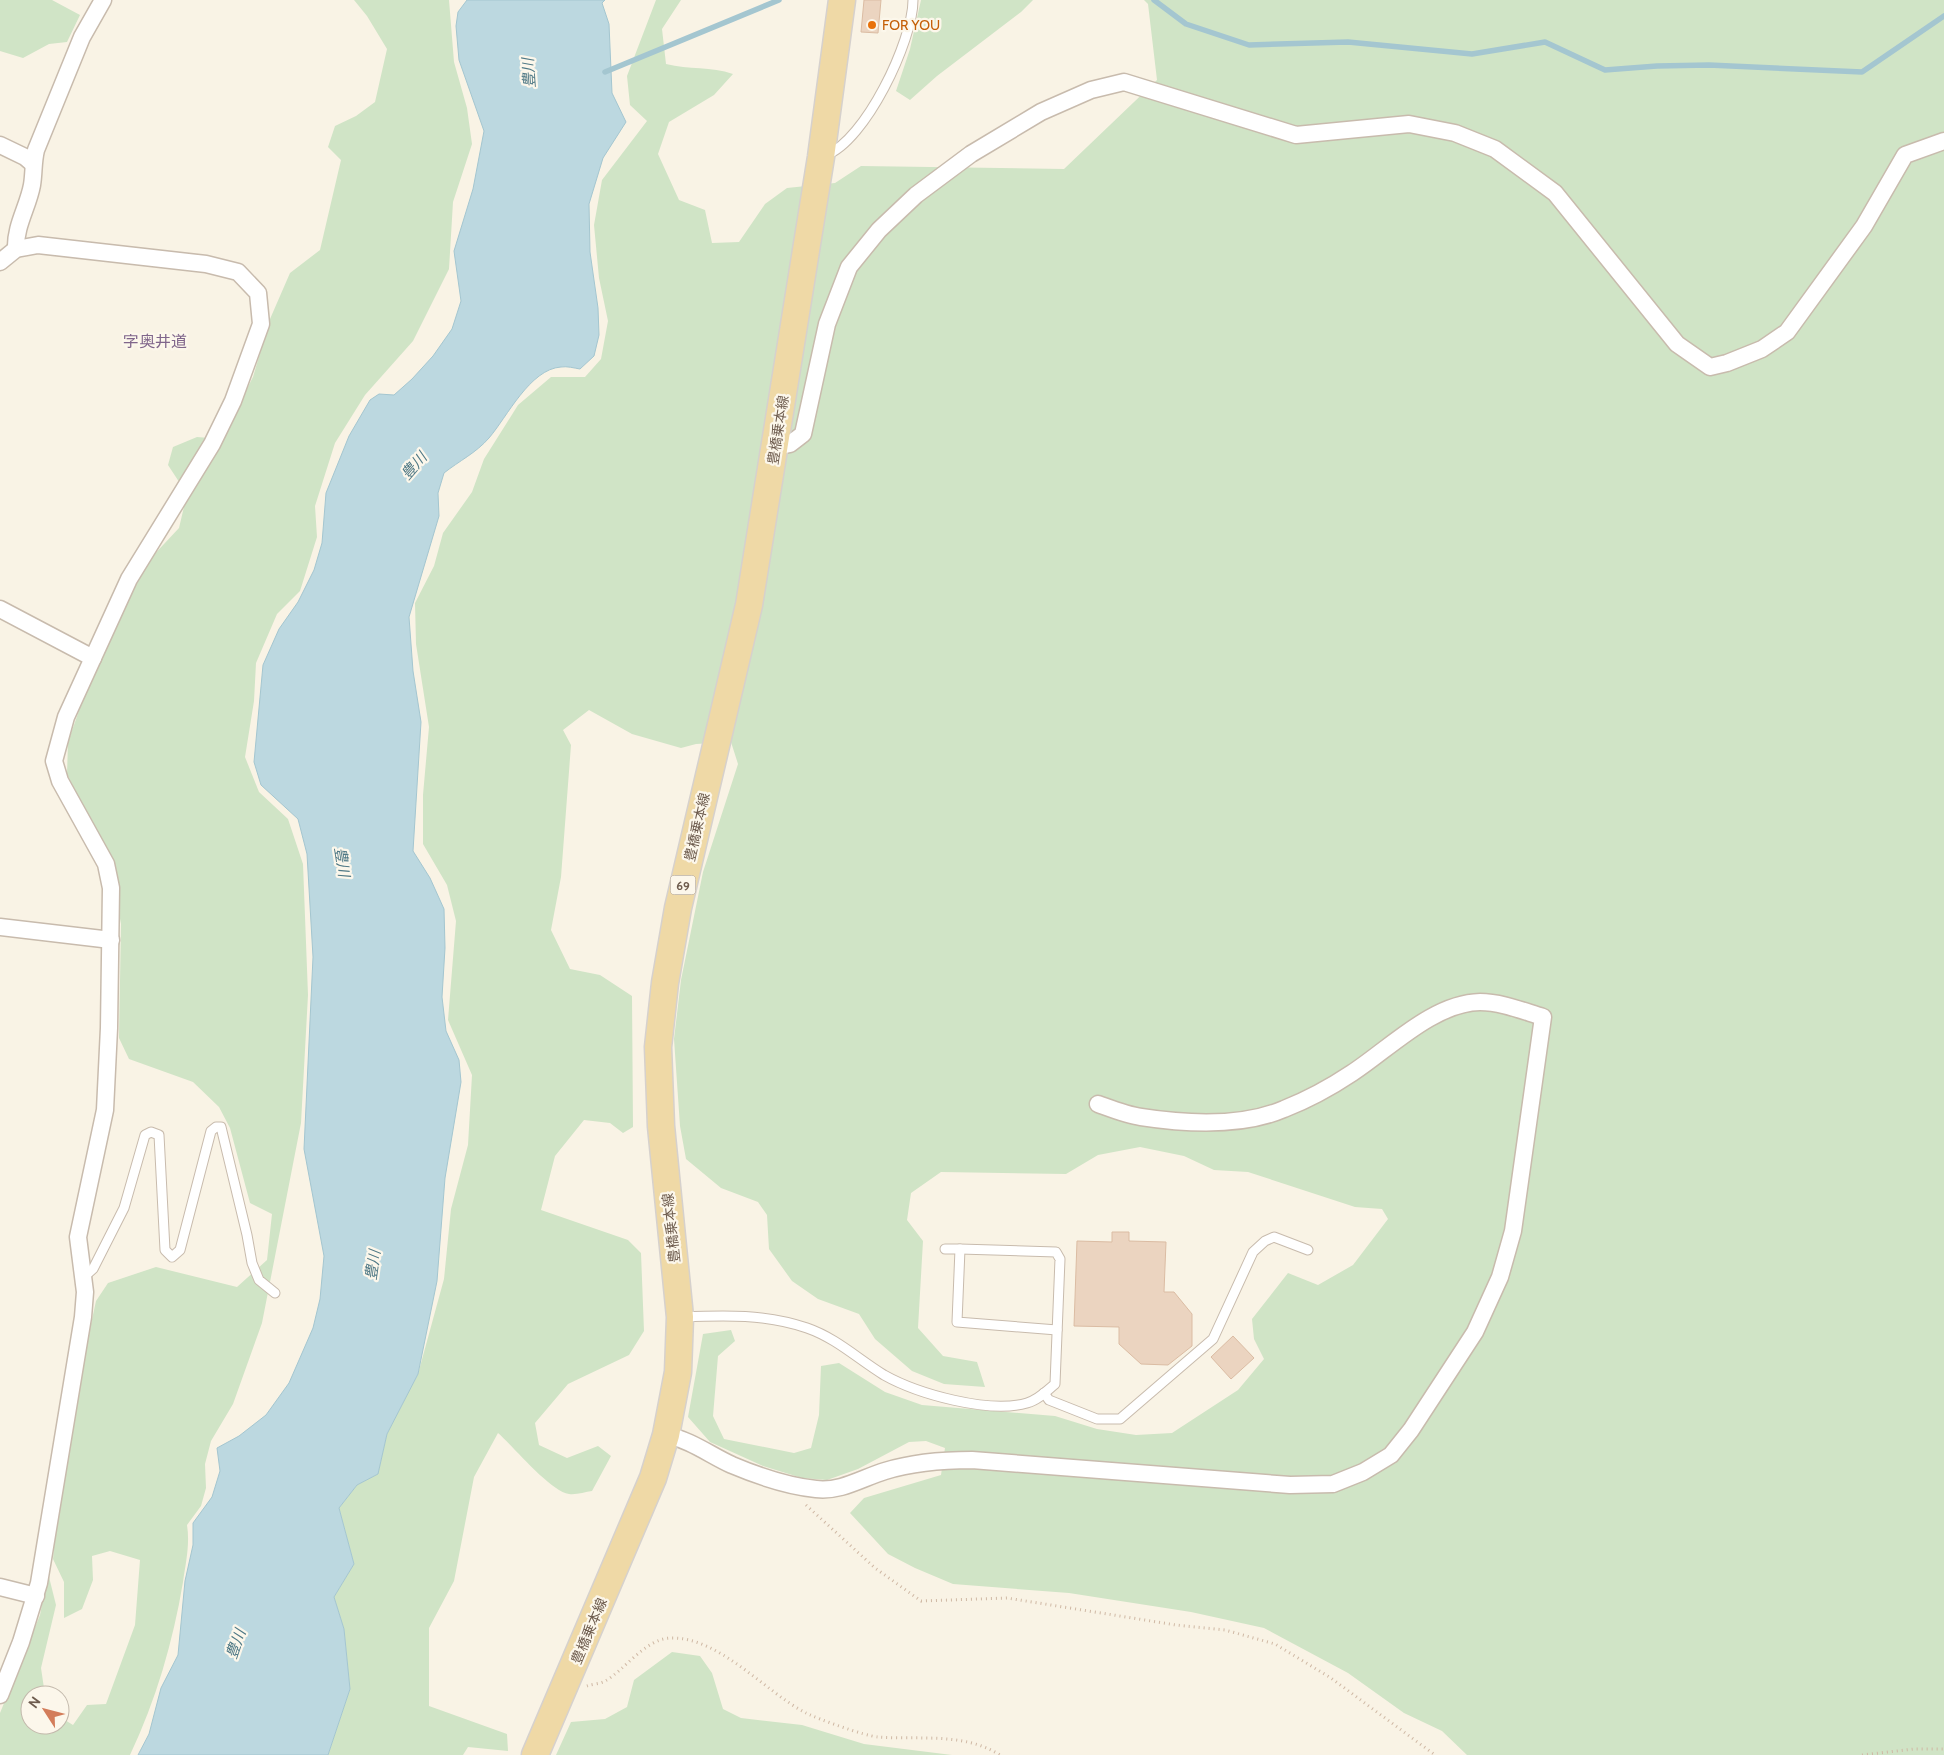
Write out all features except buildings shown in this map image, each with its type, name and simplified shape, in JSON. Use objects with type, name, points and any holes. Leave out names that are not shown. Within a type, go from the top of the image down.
[{"type":"main road","name":"豊橋乗本線","points":[[535,1755],[653,1478],[666,1435],[678,1372],[680,1317],[661,1126],[658,1047],[663,1002],[678,908],[749,605],[821,157],[842,0]]},
{"type":"street","points":[[16,249],[16,236],[32,184],[32,163],[82,37],[103,0]]},
{"type":"street","points":[[775,448],[790,444],[803,434],[827,324],[849,268],[878,230],[916,195],[971,154],[1041,112],[1091,90],[1124,82],[1296,135],[1410,124],[1455,133],[1494,149],[1555,193],[1677,344],[1710,368],[1762,349],[1787,332],[1864,226],[1905,155],[1944,141]]},
{"type":"street","points":[[0,144],[32,163]]},
{"type":"street","points":[[0,1695],[36,1596],[84,1318],[84,1277],[78,1237],[105,1110],[111,888],[106,864],[60,781],[54,761],[66,716],[129,579],[212,444],[233,401],[261,324],[258,293],[238,272],[206,264],[38,245],[16,249],[1,261]]},
{"type":"street","points":[[0,610],[93,658]]},
{"type":"street","points":[[0,927],[111,940]]},
{"type":"street","points":[[666,1435],[683,1439],[732,1464],[777,1482],[817,1489],[838,1489],[886,1471],[931,1461],[972,1460],[1290,1485],[1333,1484],[1364,1472],[1391,1455],[1411,1430],[1475,1332],[1500,1277],[1513,1231],[1543,1017],[1513,1008],[1480,1002],[1452,1009],[1421,1024],[1351,1074],[1284,1110],[1248,1119],[1199,1122],[1140,1117],[1098,1104]]},
{"type":"street","points":[[0,1587],[36,1596]]},
{"type":"lane","points":[[821,157],[838,151],[869,113],[889,82],[902,48],[913,0]]},
{"type":"lane","points":[[84,1277],[93,1269],[124,1208],[145,1135],[151,1132],[159,1135],[165,1250],[172,1256],[180,1250],[210,1131],[216,1127],[221,1127],[248,1235],[252,1263],[259,1280],[275,1292]]},
{"type":"lane","points":[[1044,1393],[1048,1400],[1097,1419],[1120,1419],[1213,1339],[1253,1252],[1266,1240],[1274,1237],[1308,1250]]},
{"type":"lane","points":[[680,1317],[729,1315],[771,1318],[808,1328],[839,1344],[885,1375],[914,1389],[947,1400],[1009,1406],[1028,1402],[1044,1393],[1055,1384],[1060,1259],[1056,1252],[945,1249]]},
{"type":"lane","points":[[960,1250],[957,1322],[1057,1330]]},
{"type":"path","points":[[777,1482],[782,1491],[806,1505],[875,1568],[921,1601],[1007,1598],[1176,1625],[1225,1630],[1276,1644],[1331,1678],[1435,1755]]},
{"type":"path","points":[[567,1682],[586,1686],[605,1681],[645,1648],[670,1638],[699,1643],[729,1660],[806,1713],[876,1737],[929,1737],[985,1746],[1000,1755]]},
{"type":"path","points":[[1862,1755],[1914,1749],[1944,1749]]},
{"type":"green space","points":[[0,0],[52,0],[80,15],[67,42],[49,44],[23,58],[0,51]]},
{"type":"green space","points":[[354,0],[449,0],[454,62],[467,108],[472,144],[453,202],[449,269],[413,341],[365,395],[335,443],[315,506],[317,537],[300,591],[277,614],[256,663],[254,701],[245,757],[259,792],[288,819],[303,864],[308,995],[301,1123],[262,1323],[233,1404],[211,1441],[205,1464],[206,1488],[201,1506],[187,1525],[186,1560],[169,1649],[156,1692],[130,1755],[0,1755],[0,1713],[40,1615],[48,1573],[56,1605],[41,1668],[44,1685],[20,1685],[20,1735],[70,1735],[70,1723],[73,1725],[87,1705],[106,1704],[135,1625],[140,1560],[110,1551],[92,1556],[93,1580],[82,1609],[64,1618],[64,1582],[53,1559],[71,1416],[96,1301],[108,1283],[156,1267],[237,1287],[267,1260],[272,1214],[250,1203],[230,1128],[219,1107],[193,1082],[129,1059],[119,1038],[121,924],[109,860],[67,774],[68,742],[94,668],[149,560],[179,528],[187,494],[168,465],[173,447],[197,437],[221,439],[253,377],[270,319],[290,273],[320,250],[341,160],[328,147],[335,126],[356,116],[375,102],[387,49],[367,16]]},
{"type":"green space","points":[[656,0],[681,0],[662,29],[666,64],[733,74],[714,95],[669,122],[658,154],[679,200],[705,210],[712,243],[739,242],[765,204],[787,188],[835,183],[861,166],[1064,169],[1157,80],[1148,4],[1144,0],[1944,0],[1944,1755],[1467,1755],[1442,1731],[1404,1713],[1348,1673],[1264,1628],[1191,1612],[1069,1593],[953,1584],[888,1554],[850,1513],[864,1498],[941,1475],[945,1448],[926,1441],[909,1442],[858,1469],[827,1480],[802,1478],[763,1466],[710,1442],[688,1417],[703,1334],[731,1330],[735,1341],[718,1356],[713,1416],[724,1439],[794,1453],[811,1448],[819,1415],[821,1366],[839,1363],[885,1392],[922,1405],[1055,1416],[1097,1429],[1136,1435],[1172,1433],[1238,1390],[1264,1359],[1254,1339],[1252,1319],[1288,1273],[1318,1285],[1353,1265],[1388,1219],[1382,1209],[1355,1207],[1248,1172],[1214,1170],[1184,1156],[1140,1147],[1098,1155],[1066,1174],[941,1172],[911,1193],[907,1220],[923,1241],[918,1328],[943,1356],[977,1362],[985,1387],[944,1384],[912,1371],[875,1339],[859,1314],[818,1299],[792,1281],[769,1249],[767,1215],[758,1202],[721,1188],[686,1159],[680,1126],[674,1039],[681,980],[703,872],[738,764],[731,742],[696,744],[681,748],[632,734],[589,710],[563,730],[571,745],[561,877],[551,930],[570,969],[600,975],[632,996],[633,1127],[623,1133],[610,1123],[584,1120],[555,1156],[541,1210],[628,1240],[641,1253],[644,1331],[629,1355],[568,1384],[535,1423],[539,1445],[567,1458],[598,1446],[611,1456],[592,1491],[569,1494],[561,1491],[542,1477],[498,1433],[474,1477],[454,1581],[429,1628],[429,1706],[507,1734],[508,1751],[468,1747],[463,1755],[328,1755],[350,1689],[344,1629],[334,1597],[354,1564],[339,1508],[357,1485],[378,1474],[387,1434],[418,1374],[444,1279],[451,1209],[468,1145],[472,1075],[448,1020],[456,921],[447,885],[423,844],[423,795],[429,727],[416,644],[415,603],[434,566],[443,533],[472,492],[484,459],[518,405],[551,377],[585,377],[601,359],[608,321],[599,278],[594,225],[602,180],[647,121],[630,105],[627,76]]},
{"type":"green space","points":[[921,0],[1033,0],[1021,12],[937,76],[910,100],[896,91],[910,49]]},
{"type":"green space","points":[[672,1652],[700,1656],[712,1673],[723,1709],[741,1718],[802,1725],[864,1744],[952,1755],[556,1755],[571,1722],[605,1719],[627,1707],[634,1680]]},
{"type":"water","name":"豊川","points":[[467,0],[605,0],[602,3],[609,24],[612,93],[626,122],[603,158],[589,204],[590,252],[598,308],[599,335],[594,356],[580,369],[561,367],[539,376],[520,395],[489,438],[473,453],[444,473],[438,493],[439,516],[409,617],[413,671],[421,722],[413,851],[430,878],[444,909],[445,948],[442,997],[446,1031],[459,1060],[461,1082],[445,1178],[437,1281],[418,1374],[387,1434],[378,1474],[357,1485],[339,1508],[354,1564],[334,1597],[344,1629],[350,1689],[328,1755],[138,1755],[149,1734],[161,1688],[178,1655],[185,1581],[193,1545],[193,1523],[212,1497],[220,1471],[217,1448],[239,1436],[266,1415],[289,1383],[313,1328],[320,1299],[324,1256],[304,1149],[313,957],[307,854],[298,819],[261,785],[254,762],[263,665],[279,629],[298,602],[314,570],[322,543],[326,493],[349,436],[370,400],[379,394],[394,395],[433,356],[452,329],[461,301],[454,251],[473,189],[484,131],[459,60],[456,26],[458,12]]},
{"type":"waterway","points":[[605,72],[779,0]]},
{"type":"waterway","points":[[1154,0],[1186,24],[1249,45],[1348,42],[1472,54],[1545,42],[1605,70],[1709,65],[1862,72],[1944,16]]},
{"type":"place","name":"FOR YOU","points":[[872,25]]},
{"type":"district","name":"字奥井道","points":[[155,341]]}]
